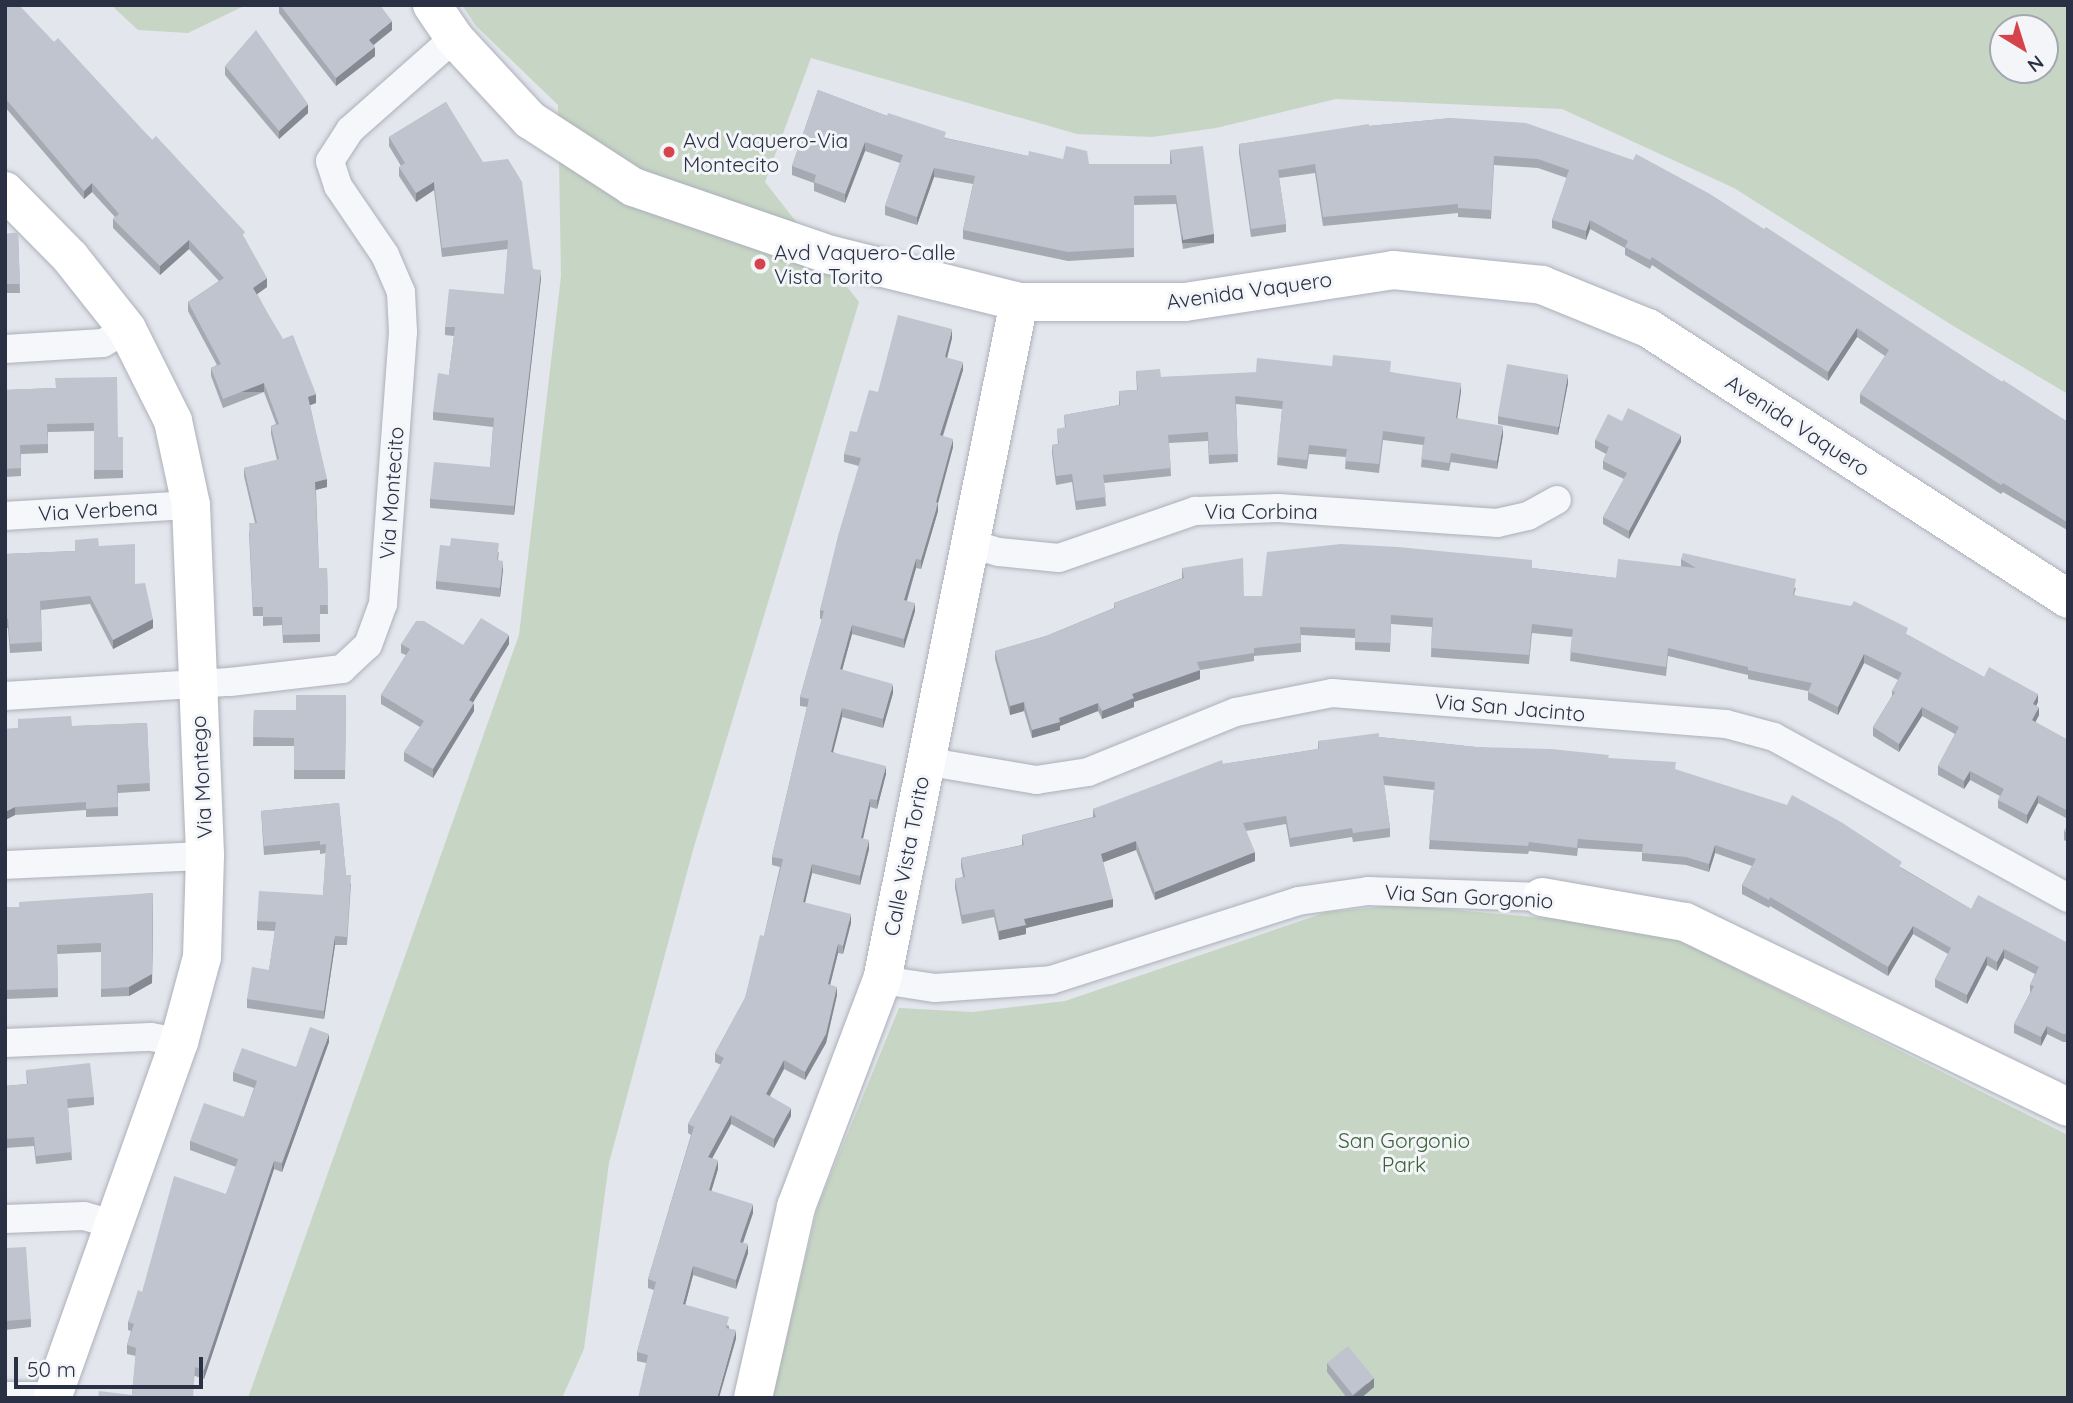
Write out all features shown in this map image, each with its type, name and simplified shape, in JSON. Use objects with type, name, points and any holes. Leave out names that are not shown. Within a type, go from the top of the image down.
[{"type":"street","name":"Avenida Vaquero","points":[[432,5],[454,38],[530,120],[634,187],[831,255],[1019,302],[1185,302],[1393,270],[1542,285],[1648,328],[2068,599]]},
{"type":"street","name":"Via Montecito","points":[[5,696],[195,684],[342,669],[368,645],[383,604],[403,332],[401,292],[385,255],[338,186],[330,161],[350,130],[454,38]]},
{"type":"street","name":"Via Montego","points":[[5,191],[70,257],[127,329],[173,421],[191,505],[195,684],[205,856],[202,957],[179,1042],[52,1397]]},
{"type":"street","name":"Calle Vista Torito","points":[[752,1398],[796,1207],[882,979],[1019,302]]},
{"type":"street","points":[[5,349],[103,343],[127,329]]},
{"type":"street","name":"Via Corbina","points":[[969,543],[999,552],[1059,558],[1195,511],[1278,508],[1497,523],[1528,516],[1557,500]]},
{"type":"street","name":"Via Verbena","points":[[5,516],[191,505]]},
{"type":"street","name":"Via San Jacinto","points":[[925,761],[1036,780],[1088,772],[1236,712],[1332,693],[1726,724],[1774,737],[2068,898]]},
{"type":"street","points":[[5,865],[205,856]]},
{"type":"street","name":"Via San Gorgonio","points":[[882,979],[935,988],[1051,980],[1298,901],[1368,891],[1542,897],[1685,922],[2068,1107]]},
{"type":"street","points":[[5,1043],[151,1037],[179,1042]]},
{"type":"street","points":[[5,1219],[85,1216],[115,1225]]},
{"type":"street","points":[[5,1396],[52,1397]]},
{"type":"green space","points":[[111,5],[246,5],[188,33],[138,30]]},
{"type":"green space","points":[[462,5],[2068,5],[2068,394],[1955,327],[1734,188],[1562,109],[1336,99],[1216,128],[1152,137],[1077,134],[811,58],[765,182],[859,302],[693,850],[609,1163],[584,1349],[562,1398],[248,1398],[519,635],[561,276],[558,105],[476,26]]},
{"type":"green space","name":"San Gorgonio Park","points":[[1397,905],[1602,923],[1665,933],[2068,1135],[2068,1398],[772,1398],[818,1206],[899,1008],[973,1012],[1065,1001],[1327,912]]},
{"type":"building","points":[[5,5],[19,5],[54,42],[58,38],[152,140],[156,136],[245,232],[243,235],[267,278],[253,288],[283,339],[293,335],[316,394],[308,397],[327,479],[315,482],[319,568],[327,568],[328,605],[320,605],[320,634],[283,635],[282,617],[263,617],[263,607],[253,607],[249,523],[257,523],[244,468],[279,459],[271,426],[279,424],[264,383],[223,399],[211,368],[221,364],[188,302],[224,278],[189,240],[160,266],[113,219],[119,214],[92,183],[84,191],[5,98]]},
{"type":"building","points":[[280,5],[380,5],[392,21],[369,40],[375,47],[336,78]]},
{"type":"building","points":[[256,30],[308,104],[279,131],[225,66]]},
{"type":"building","points":[[818,90],[887,116],[888,113],[946,132],[944,138],[1028,156],[1029,151],[1063,159],[1066,146],[1087,151],[1089,164],[1172,164],[1170,150],[1203,146],[1214,234],[1183,240],[1176,195],[1134,196],[1134,248],[1068,252],[963,230],[975,176],[934,168],[917,217],[885,206],[903,155],[865,142],[845,194],[814,182],[816,175],[792,166]]},
{"type":"building","points":[[446,102],[483,162],[508,159],[522,182],[533,269],[541,270],[514,506],[430,499],[434,462],[490,467],[494,418],[433,412],[438,373],[449,375],[455,327],[445,327],[449,289],[504,294],[508,240],[442,248],[434,182],[416,193],[399,167],[405,163],[389,137]]},
{"type":"building","points":[[1452,118],[1526,123],[1633,160],[1636,154],[1710,194],[1764,229],[1766,227],[2002,382],[2003,380],[2068,422],[2067,522],[2003,483],[2001,485],[1860,394],[1889,350],[1857,328],[1828,372],[1652,257],[1650,260],[1625,247],[1628,241],[1590,220],[1586,231],[1552,220],[1569,170],[1538,159],[1494,156],[1491,210],[1458,208],[1458,204],[1323,217],[1315,164],[1278,170],[1286,224],[1251,229],[1239,144],[1369,124]]},
{"type":"building","points":[[18,233],[20,284],[5,284],[5,234]]},
{"type":"building","points":[[898,315],[952,329],[945,357],[963,362],[940,435],[953,439],[936,502],[938,503],[921,560],[916,559],[904,600],[915,603],[904,639],[852,625],[840,669],[893,684],[883,719],[842,708],[831,752],[886,766],[877,800],[870,799],[861,838],[869,840],[860,876],[812,864],[803,902],[851,914],[843,946],[838,944],[828,984],[837,987],[826,1034],[805,1072],[784,1060],[766,1094],[791,1108],[774,1139],[731,1115],[708,1157],[718,1160],[709,1190],[753,1204],[740,1242],[748,1244],[736,1280],[693,1266],[683,1304],[729,1317],[726,1328],[736,1330],[717,1398],[638,1398],[648,1355],[637,1352],[656,1282],[648,1279],[694,1127],[688,1124],[724,1058],[715,1053],[745,998],[760,935],[764,936],[783,859],[772,857],[809,699],[800,697],[824,611],[820,610],[838,536],[861,458],[844,454],[850,431],[857,432],[869,390],[878,392]]},
{"type":"building","points":[[1333,355],[1391,361],[1390,372],[1461,383],[1456,418],[1503,426],[1497,461],[1451,453],[1449,463],[1421,459],[1425,437],[1383,431],[1379,464],[1345,461],[1347,449],[1309,445],[1307,460],[1277,457],[1283,401],[1235,396],[1238,454],[1209,455],[1208,432],[1168,435],[1171,468],[1103,475],[1106,497],[1076,501],[1072,474],[1056,476],[1052,445],[1059,444],[1057,429],[1066,427],[1064,415],[1120,405],[1119,391],[1138,390],[1136,371],[1160,369],[1161,377],[1256,372],[1257,358],[1332,366]]},
{"type":"building","points":[[1507,364],[1568,375],[1559,427],[1498,416]]},
{"type":"building","points":[[117,377],[118,437],[123,437],[123,470],[94,470],[94,423],[47,424],[48,444],[20,445],[21,468],[5,469],[5,390],[56,388],[55,378]]},
{"type":"building","points":[[1628,408],[1681,435],[1629,531],[1603,517],[1627,473],[1603,461],[1609,447],[1595,440],[1608,414],[1622,421]]},
{"type":"building","points":[[98,538],[99,546],[135,544],[135,584],[145,583],[153,619],[113,640],[90,596],[40,601],[42,642],[10,644],[8,619],[5,619],[5,554],[75,551],[75,540]]},
{"type":"building","points":[[451,538],[499,543],[497,560],[503,561],[500,588],[436,581],[440,545],[450,546]]},
{"type":"building","points":[[1341,544],[1532,560],[1532,568],[1616,578],[1618,559],[1696,568],[1681,559],[1683,553],[1796,579],[1793,595],[1851,606],[1854,601],[1908,628],[1906,634],[1984,677],[1989,667],[2038,694],[2033,704],[2039,707],[2032,720],[2068,740],[2068,811],[2038,795],[2027,815],[1998,800],[2004,789],[1970,771],[1964,781],[1938,766],[1959,727],[1922,707],[1899,744],[1873,727],[1895,692],[1892,691],[1902,673],[1864,654],[1838,707],[1808,692],[1812,683],[1748,670],[1748,667],[1668,648],[1666,667],[1570,652],[1573,629],[1532,624],[1529,655],[1431,648],[1433,618],[1391,615],[1390,643],[1355,642],[1355,629],[1300,627],[1301,643],[1254,648],[1254,653],[1197,662],[1200,670],[1132,694],[1134,698],[1102,711],[1098,703],[1059,718],[1060,722],[1032,730],[1024,702],[1010,706],[995,651],[1046,636],[1115,608],[1114,603],[1184,578],[1182,568],[1243,558],[1244,596],[1262,596],[1267,552]]},
{"type":"building","points":[[481,618],[509,635],[469,700],[474,703],[433,769],[404,752],[424,721],[381,695],[410,649],[401,644],[416,621],[424,621],[463,645]]},
{"type":"building","points":[[296,695],[346,695],[345,770],[294,770],[294,738],[253,737],[254,710],[296,710]]},
{"type":"building","points":[[71,716],[72,726],[147,723],[150,783],[117,785],[118,807],[86,809],[86,802],[15,807],[5,812],[5,729],[18,728],[18,719]]},
{"type":"building","points":[[1379,733],[1379,737],[1476,747],[1551,749],[1609,755],[1608,758],[1676,762],[1675,769],[1787,805],[1792,795],[1841,822],[1902,862],[1899,867],[1971,909],[1978,895],[2068,943],[2068,1034],[2047,1026],[2041,1037],[2014,1024],[2034,986],[2030,985],[2039,967],[2004,949],[1997,962],[1987,956],[1967,995],[1935,979],[1951,948],[1913,926],[1888,967],[1770,897],[1769,900],[1742,885],[1756,859],[1715,845],[1709,864],[1686,857],[1642,853],[1643,844],[1578,839],[1577,848],[1529,842],[1528,846],[1429,840],[1435,782],[1383,776],[1390,828],[1353,833],[1352,828],[1290,838],[1286,816],[1243,823],[1255,852],[1155,892],[1136,841],[1101,854],[1113,899],[1024,919],[1026,925],[999,931],[994,909],[962,915],[955,879],[965,877],[961,858],[1024,845],[1022,835],[1096,817],[1093,809],[1222,760],[1223,764],[1319,749],[1318,741]]},
{"type":"building","points":[[339,803],[346,875],[351,875],[347,937],[335,936],[324,1011],[247,999],[252,967],[269,970],[276,922],[257,921],[259,891],[323,895],[326,844],[320,845],[320,841],[264,846],[261,811]]},
{"type":"building","points":[[153,893],[152,974],[129,987],[101,989],[101,943],[57,945],[58,988],[5,990],[5,907],[19,907],[19,902]]},
{"type":"building","points":[[310,1027],[329,1034],[282,1163],[274,1161],[204,1370],[195,1367],[193,1398],[98,1398],[99,1391],[132,1395],[136,1348],[127,1345],[134,1324],[128,1322],[138,1290],[142,1292],[174,1176],[226,1194],[238,1159],[190,1141],[204,1103],[244,1117],[257,1081],[233,1072],[242,1048],[296,1067]]},
{"type":"building","points":[[90,1063],[94,1097],[67,1099],[72,1152],[36,1156],[34,1137],[5,1139],[5,1086],[28,1084],[26,1070]]},
{"type":"building","points":[[26,1247],[31,1319],[5,1321],[5,1248]]},
{"type":"building","points":[[1348,1346],[1374,1378],[1353,1395],[1327,1363]]},
{"type":"place","name":"Avd Vaquero-Via Montecito","points":[[669,152]]},
{"type":"place","name":"Avd Vaquero-Calle Vista Torito","points":[[760,264]]}]
